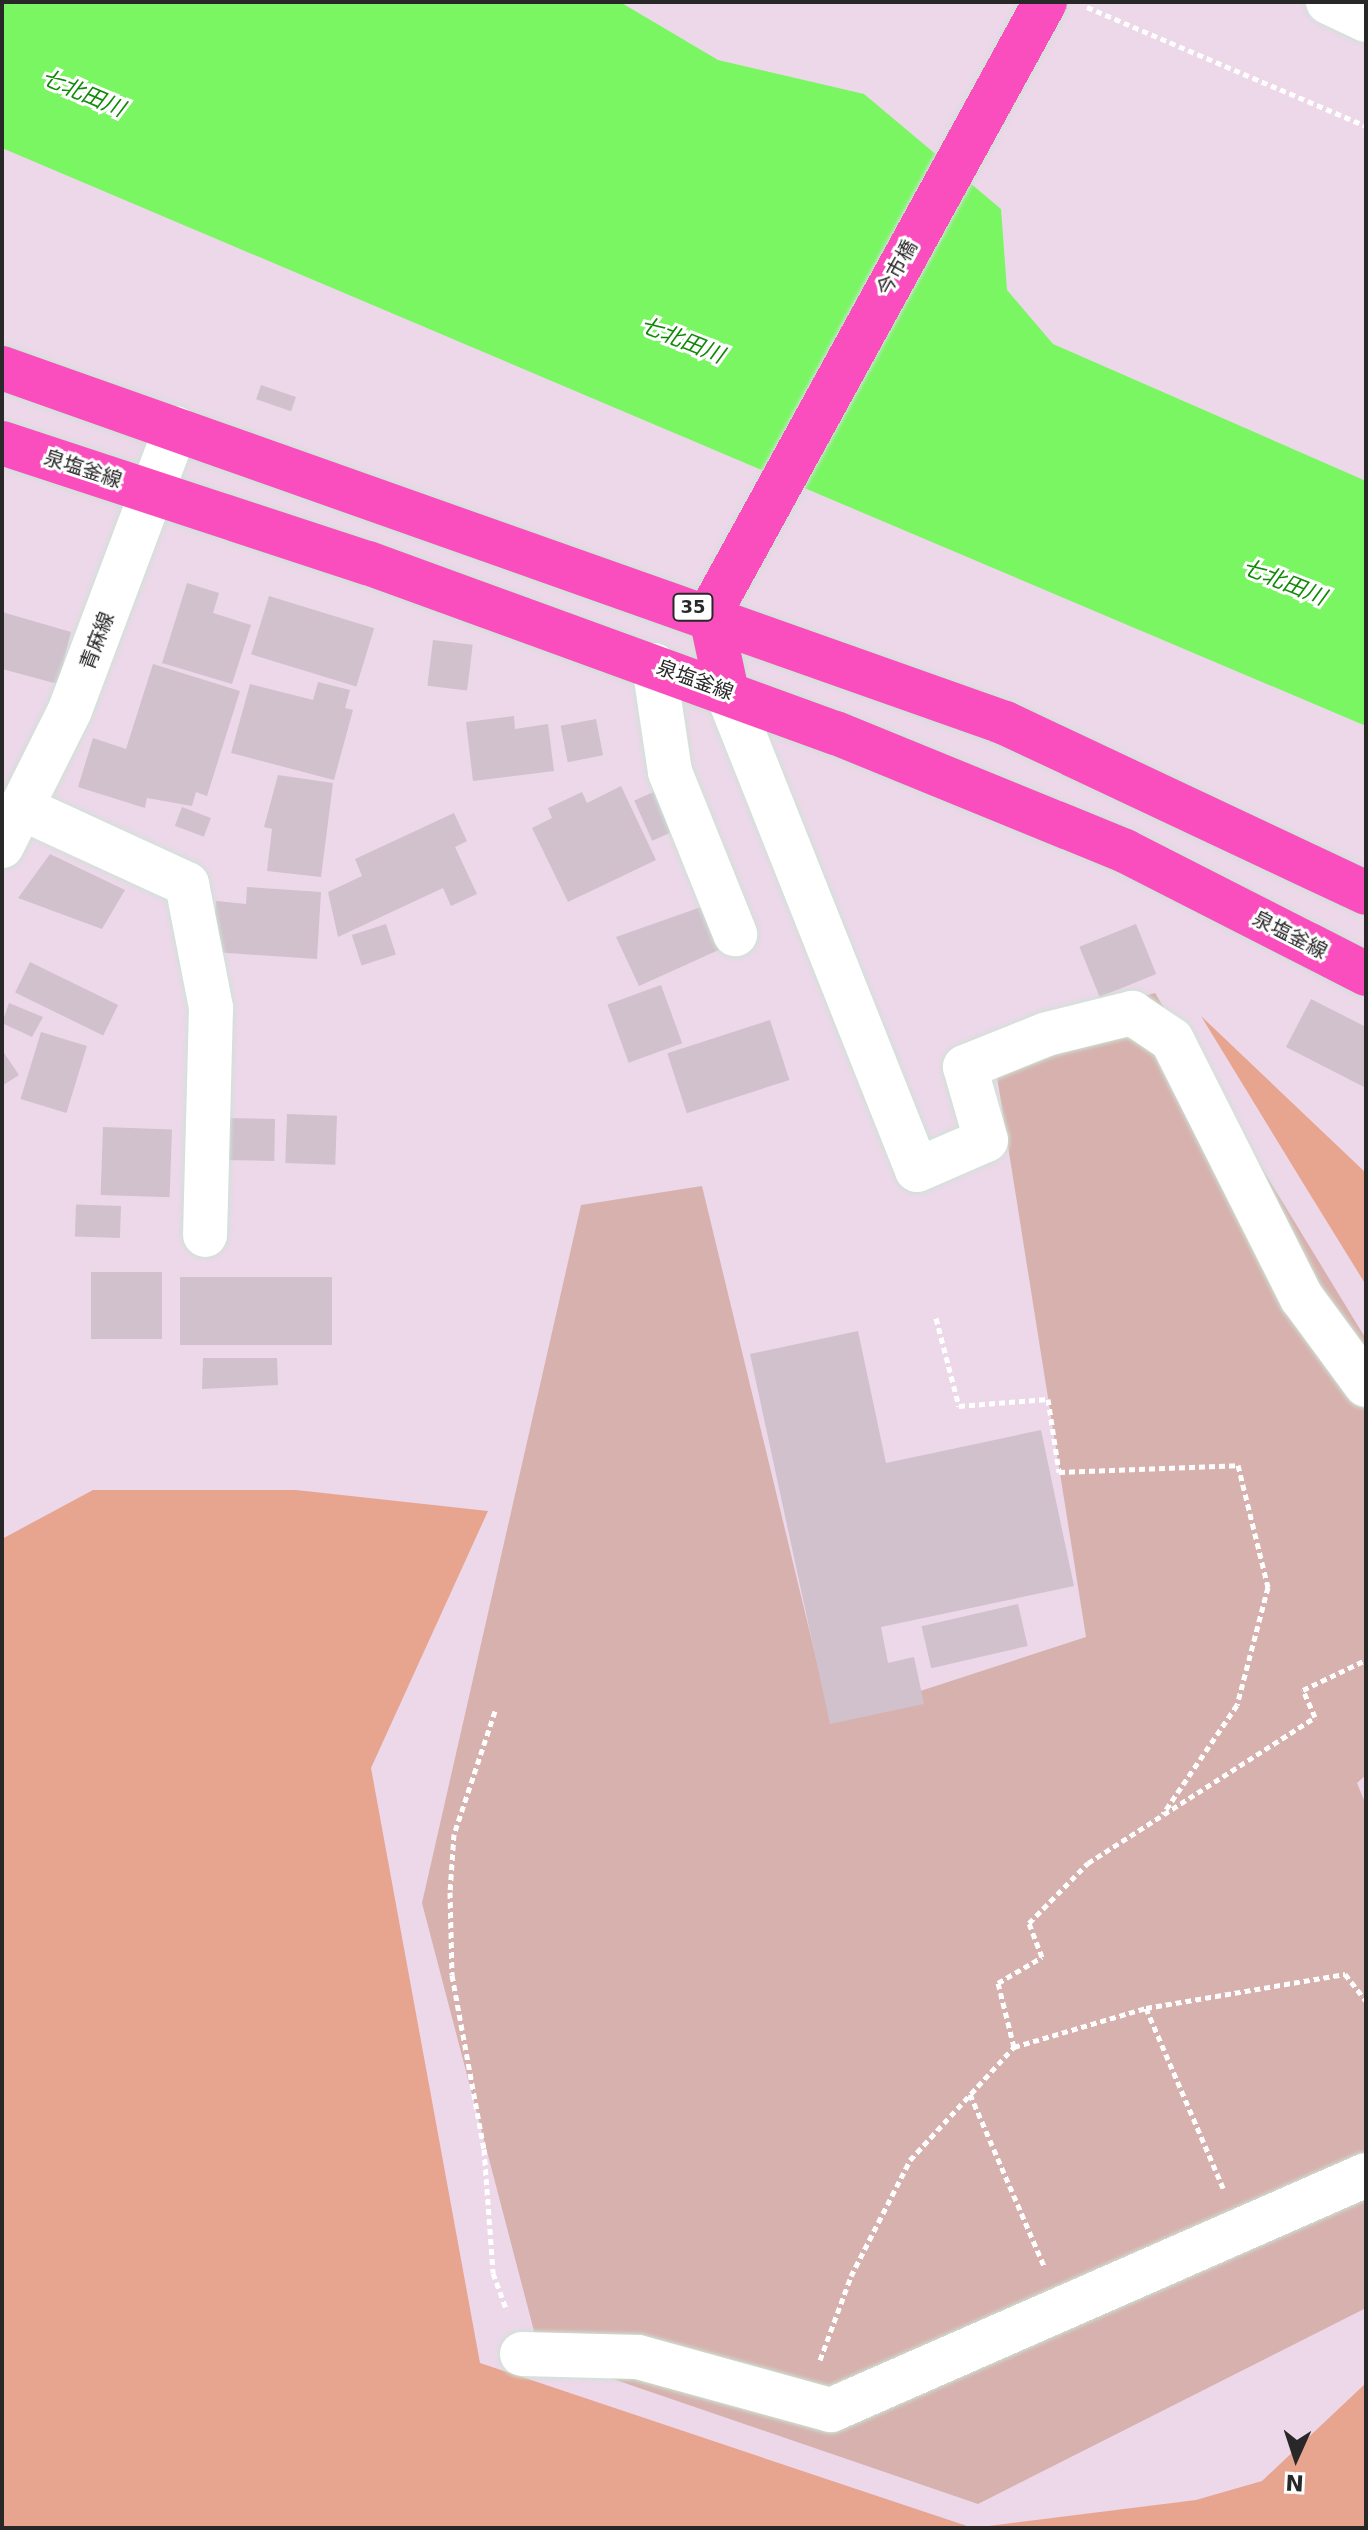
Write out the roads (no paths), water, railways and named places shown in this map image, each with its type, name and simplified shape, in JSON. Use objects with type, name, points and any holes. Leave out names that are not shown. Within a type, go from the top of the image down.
[{"type":"main road","name":"今市橋","points":[[710,613],[750,535],[1045,2]]},
{"type":"main road","name":"35","points":[[2,368],[710,613],[1005,723],[1366,893]]},
{"type":"main road","name":"泉塩釜線","points":[[2,443],[654,665],[735,709],[1125,851],[1366,974]]},
{"type":"main road","points":[[710,613],[735,709]]},
{"type":"street","name":"青麻線","points":[[2,846],[26,810],[176,428]]},
{"type":"street","points":[[654,665],[670,772],[735,934]]},
{"type":"street","points":[[735,709],[917,1170],[986,1140],[965,1067],[1047,1034],[1132,1013],[1172,1040],[1302,1298],[1366,1385]]},
{"type":"street","points":[[26,810],[187,884],[211,1008],[205,1235]]},
{"type":"street","points":[[522,2354],[638,2357],[831,2410],[1366,2175]]},
{"type":"water","name":"七北田川","points":[[2,2],[620,2],[718,60],[864,94],[1001,209],[1007,290],[1053,344],[1366,481],[1366,726],[2,148]]}]
